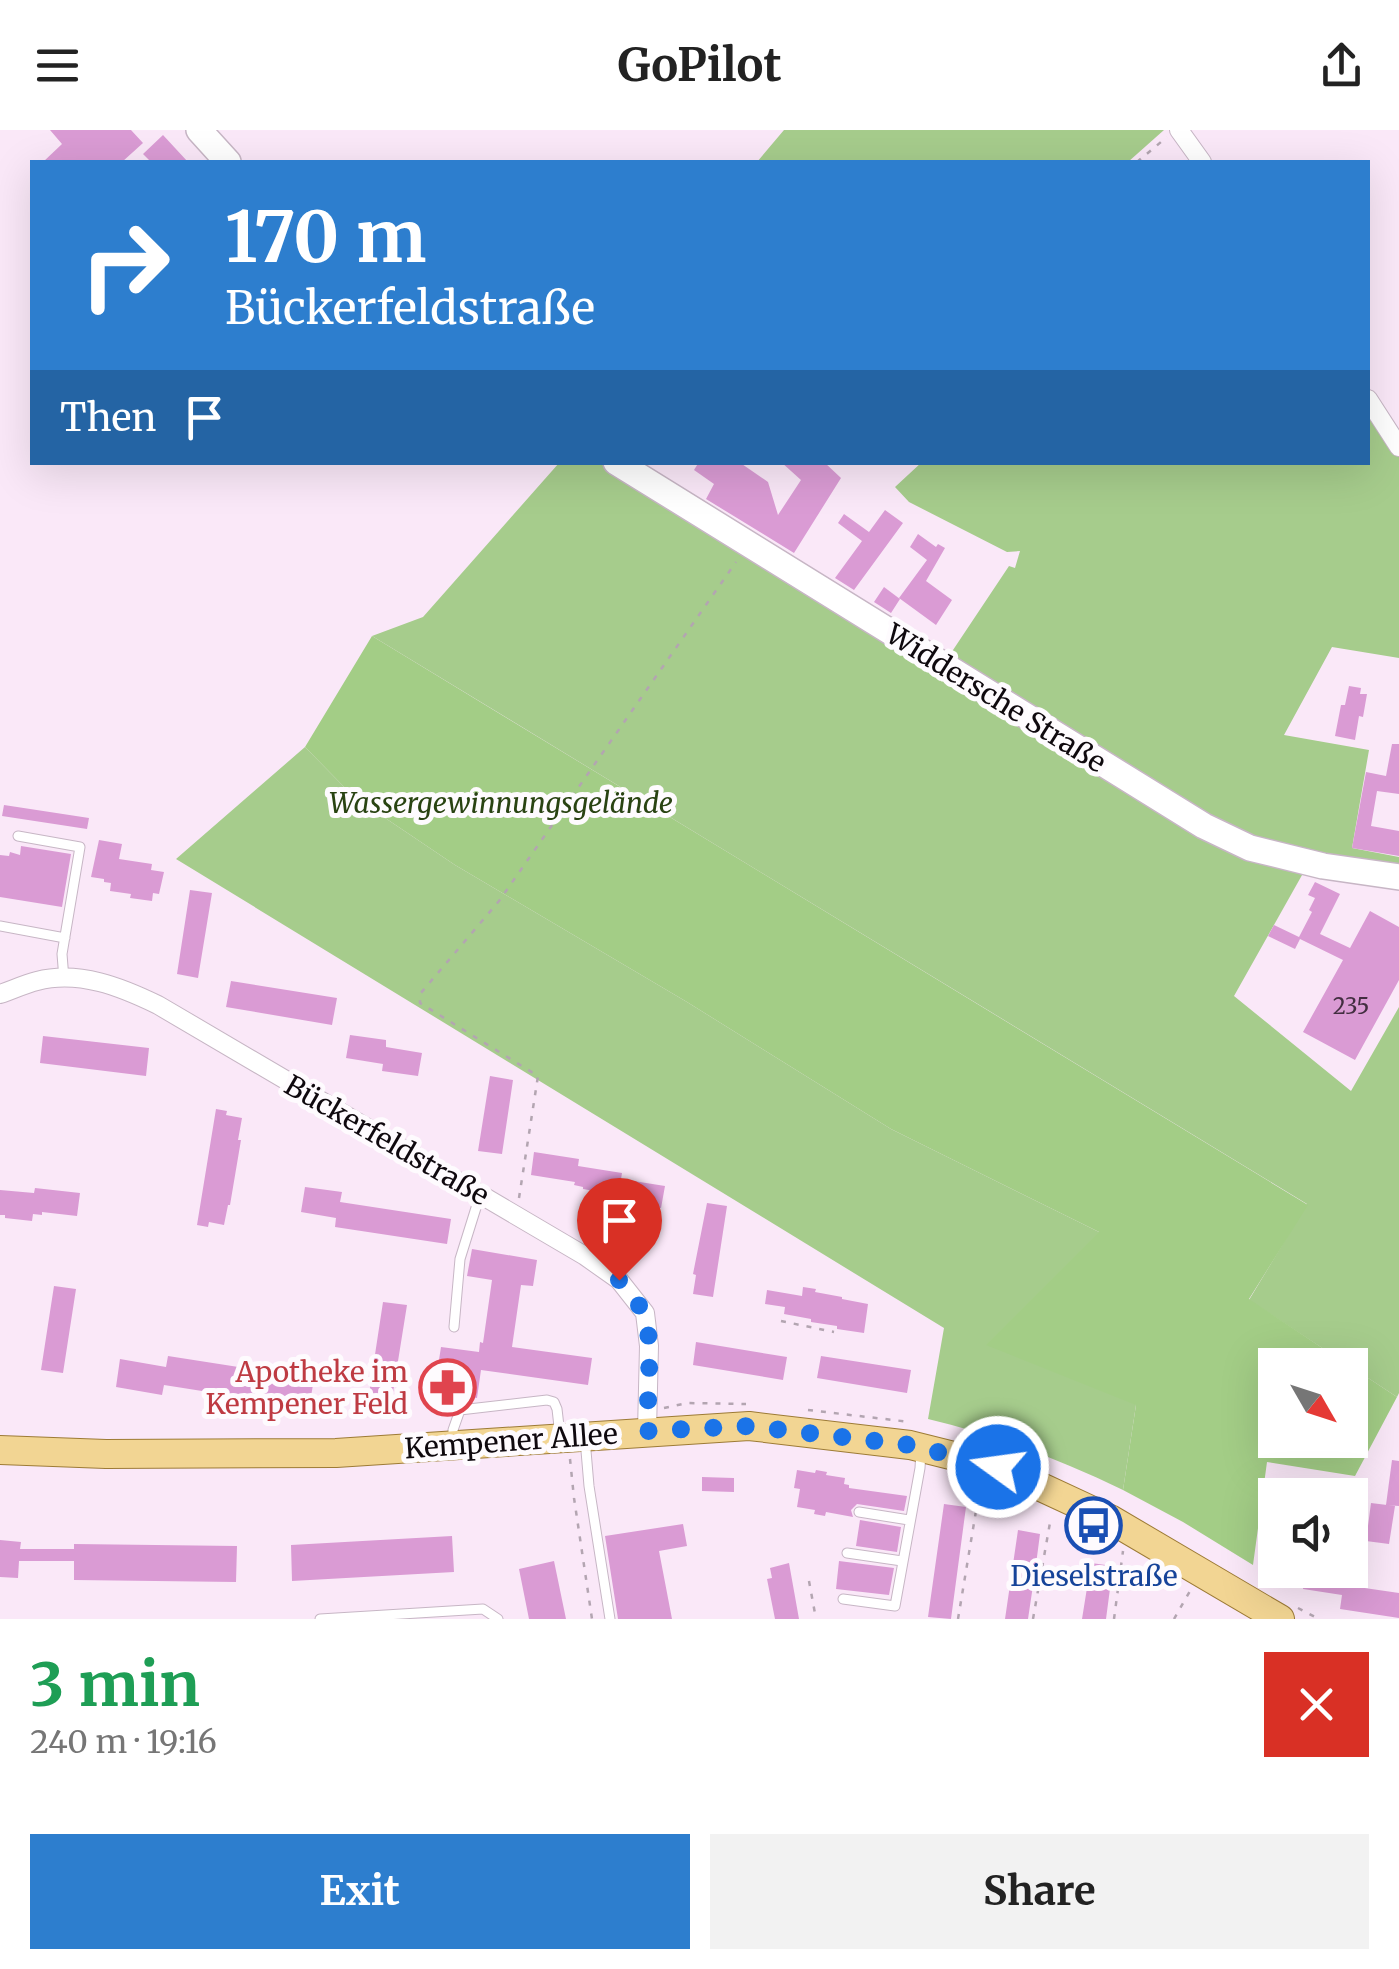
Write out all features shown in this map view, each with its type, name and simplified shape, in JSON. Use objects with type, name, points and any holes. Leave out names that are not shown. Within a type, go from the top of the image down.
[{"type":"main road","name":"Kempener Allee","points":[[0,1450],[316,1453],[571,1437],[647,1421],[921,1436],[1110,1519],[1200,1572],[1286,1612]]},
{"type":"street","points":[[199,130],[226,160]]},
{"type":"street","points":[[1177,130],[1200,160]]},
{"type":"street","points":[[1370,401],[1399,448]]},
{"type":"street","name":"Widdersche Straße","points":[[621,465],[1204,826],[1250,848],[1324,866],[1399,876]]},
{"type":"street","name":"Bückerfeldstraße","points":[[0,994],[41,980],[79,978],[118,986],[158,1005],[619,1280],[645,1313],[650,1346],[647,1421]]},
{"type":"lane","points":[[18,836],[80,847],[62,954],[64,979]]},
{"type":"lane","points":[[0,926],[65,938]]},
{"type":"lane","points":[[454,1327],[460,1259],[480,1195]]},
{"type":"lane","points":[[452,1445],[460,1410],[554,1402],[589,1486],[610,1619]]},
{"type":"lane","points":[[844,1599],[895,1606],[920,1468],[921,1436]]},
{"type":"lane","points":[[860,1512],[909,1520]]},
{"type":"lane","points":[[847,1554],[902,1561]]},
{"type":"lane","points":[[320,1619],[483,1610],[498,1619]]},
{"type":"path","points":[[1140,160],[1177,130]]},
{"type":"path","points":[[510,1212],[519,1197],[538,1076],[420,1003],[420,994],[499,901],[747,545]]},
{"type":"path","points":[[782,1321],[834,1332]]},
{"type":"path","points":[[647,1421],[688,1403],[744,1404]]},
{"type":"path","points":[[798,1409],[904,1421],[921,1436]]},
{"type":"path","points":[[571,1437],[574,1498],[592,1619]]},
{"type":"path","points":[[958,1619],[980,1486],[998,1492]]},
{"type":"path","points":[[1033,1619],[1052,1510]]},
{"type":"path","points":[[1114,1619],[1124,1544]]},
{"type":"path","points":[[1174,1619],[1200,1572]]},
{"type":"path","points":[[809,1581],[816,1619]]},
{"type":"path","points":[[1286,1612],[1319,1619]]},
{"type":"green space","points":[[784,130],[1164,130],[1130,160],[759,160]]},
{"type":"green space","points":[[1370,409],[1399,455],[1399,658],[1332,647],[1284,735],[1369,750],[1352,848],[1399,857],[1399,869],[1297,854],[1233,830],[949,656],[1009,566],[1015,568],[1020,551],[1007,552],[909,502],[895,487],[919,465],[1370,465]]},
{"type":"green space","points":[[557,465],[606,465],[936,666],[1306,868],[1234,996],[1351,1091],[1399,1007],[1397,1397],[1368,1378],[1368,1348],[1322,1348],[1249,1300],[1307,1204],[372,636],[423,617]]},
{"type":"green space","name":"Wassergewinnungsgelände","points":[[372,636],[1308,1205],[1249,1299],[1322,1348],[1258,1348],[1258,1458],[1365,1458],[1355,1476],[1267,1462],[1265,1478],[1258,1478],[1253,1565],[1123,1490],[1136,1405],[986,1345],[1099,1232],[891,1129],[455,865],[354,797],[305,747]]},
{"type":"green space","points":[[305,747],[354,797],[455,865],[891,1129],[1099,1232],[1136,1405],[1123,1490],[1027,1449],[928,1419],[944,1328],[176,859]]},
{"type":"green space","name":"Wassergewinnungsgelände","points":[[1368,1378],[1397,1397],[1368,1452]]},
{"type":"building","points":[[50,130],[131,130],[143,143],[124,160],[45,160],[62,144]]},
{"type":"building","points":[[163,135],[186,160],[149,160],[143,154]]},
{"type":"building","points":[[697,465],[743,465],[768,482],[778,515],[801,480],[784,465],[827,465],[841,478],[794,553],[706,499],[714,484],[694,470]]},
{"type":"building","points":[[885,510],[903,523],[854,590],[835,578],[862,541],[838,523],[844,514],[869,532]]},
{"type":"building","points":[[918,534],[936,547],[938,544],[945,548],[926,581],[952,600],[936,625],[899,598],[927,560],[910,547]]},
{"type":"building","points":[[884,587],[900,599],[891,613],[874,602]]},
{"type":"building","points":[[1349,686],[1361,688],[1360,694],[1367,694],[1355,740],[1335,736]]},
{"type":"building","points":[[1392,744],[1399,744],[1399,794],[1377,791],[1371,826],[1399,831],[1399,856],[1352,848],[1366,772],[1386,776]]},
{"type":"building","points":[[4,805],[89,818],[87,829],[2,816]]},
{"type":"building","points":[[99,840],[122,844],[119,859],[152,864],[151,870],[164,872],[159,894],[153,893],[152,901],[110,891],[111,883],[91,877]]},
{"type":"building","points":[[21,846],[71,854],[62,907],[0,897],[0,855],[20,855]]},
{"type":"building","points":[[1315,882],[1340,894],[1320,934],[1350,948],[1370,911],[1399,927],[1399,980],[1355,1060],[1303,1032],[1343,960],[1300,939],[1295,949],[1268,936],[1274,925],[1299,937],[1312,912],[1309,910],[1315,898],[1308,895]]},
{"type":"building","points":[[190,890],[212,893],[198,978],[177,974]]},
{"type":"building","points":[[231,981],[337,998],[332,1025],[226,1007]]},
{"type":"building","points":[[350,1035],[386,1040],[386,1047],[422,1053],[418,1076],[382,1071],[383,1064],[346,1058]]},
{"type":"building","points":[[43,1036],[149,1048],[146,1076],[40,1063]]},
{"type":"building","points":[[490,1076],[513,1080],[502,1154],[478,1151]]},
{"type":"building","points":[[216,1109],[242,1118],[241,1140],[224,1225],[209,1222],[208,1227],[197,1225]]},
{"type":"building","points":[[534,1152],[579,1159],[578,1166],[622,1173],[621,1179],[665,1186],[661,1208],[626,1203],[618,1195],[583,1189],[575,1182],[531,1175]]},
{"type":"building","points":[[305,1187],[342,1192],[340,1202],[451,1219],[447,1244],[335,1227],[336,1218],[301,1212]]},
{"type":"building","points":[[35,1188],[80,1193],[77,1216],[42,1212],[33,1214],[32,1221],[0,1215],[0,1190],[34,1193]]},
{"type":"building","points":[[707,1203],[727,1206],[713,1297],[693,1294],[693,1274]]},
{"type":"building","points":[[472,1249],[537,1260],[533,1286],[521,1285],[512,1347],[592,1358],[588,1385],[481,1370],[477,1398],[434,1392],[441,1347],[479,1352],[480,1342],[483,1343],[492,1280],[467,1276]]},
{"type":"building","points":[[54,1286],[76,1289],[63,1373],[41,1370]]},
{"type":"building","points":[[803,1287],[868,1304],[864,1333],[811,1322],[784,1314],[785,1307],[765,1304],[767,1290],[802,1296]]},
{"type":"building","points":[[383,1302],[407,1305],[390,1411],[367,1407]]},
{"type":"building","points":[[696,1342],[787,1357],[783,1380],[693,1365]]},
{"type":"building","points":[[168,1356],[314,1379],[309,1408],[164,1385],[162,1395],[116,1387],[120,1359],[166,1367]]},
{"type":"building","points":[[821,1356],[911,1370],[907,1393],[817,1378]]},
{"type":"building","points":[[1392,1460],[1399,1461],[1399,1506],[1386,1505]]},
{"type":"building","points":[[797,1470],[816,1470],[845,1478],[844,1484],[849,1488],[907,1496],[904,1511],[857,1504],[851,1510],[853,1517],[814,1514],[815,1510],[797,1507]]},
{"type":"building","points":[[702,1477],[734,1478],[734,1492],[702,1491]]},
{"type":"building","points":[[1371,1503],[1395,1506],[1389,1544],[1368,1541]]},
{"type":"building","points":[[944,1504],[966,1507],[951,1619],[928,1617]]},
{"type":"building","points":[[860,1520],[901,1527],[897,1552],[856,1546]]},
{"type":"building","points":[[683,1524],[687,1546],[659,1551],[672,1619],[618,1619],[605,1536]]},
{"type":"building","points":[[1018,1530],[1040,1534],[1035,1572],[1028,1619],[1005,1619]]},
{"type":"building","points":[[452,1536],[454,1572],[292,1581],[291,1545]]},
{"type":"building","points":[[0,1540],[21,1542],[20,1549],[74,1549],[74,1544],[237,1546],[236,1582],[74,1580],[74,1561],[19,1561],[18,1578],[0,1577]]},
{"type":"building","points":[[554,1561],[566,1619],[529,1619],[519,1569]]},
{"type":"building","points":[[839,1561],[894,1568],[889,1595],[836,1589]]},
{"type":"building","points":[[789,1563],[799,1619],[775,1619],[767,1579],[772,1578],[770,1568]]},
{"type":"building","points":[[1091,1563],[1113,1566],[1106,1619],[1082,1619]]},
{"type":"building","points":[[1365,1588],[1399,1593],[1399,1618],[1340,1609],[1342,1595],[1303,1589]]},
{"type":"place","name":"Apotheke im Kempener Feld","points":[[447,1388]]},
{"type":"place","name":"Dieselstraße","points":[[1094,1525]]},
{"type":"route","points":[[619,1280],[645,1313],[650,1346],[647,1431],[749,1426],[910,1445],[998,1467]]}]
